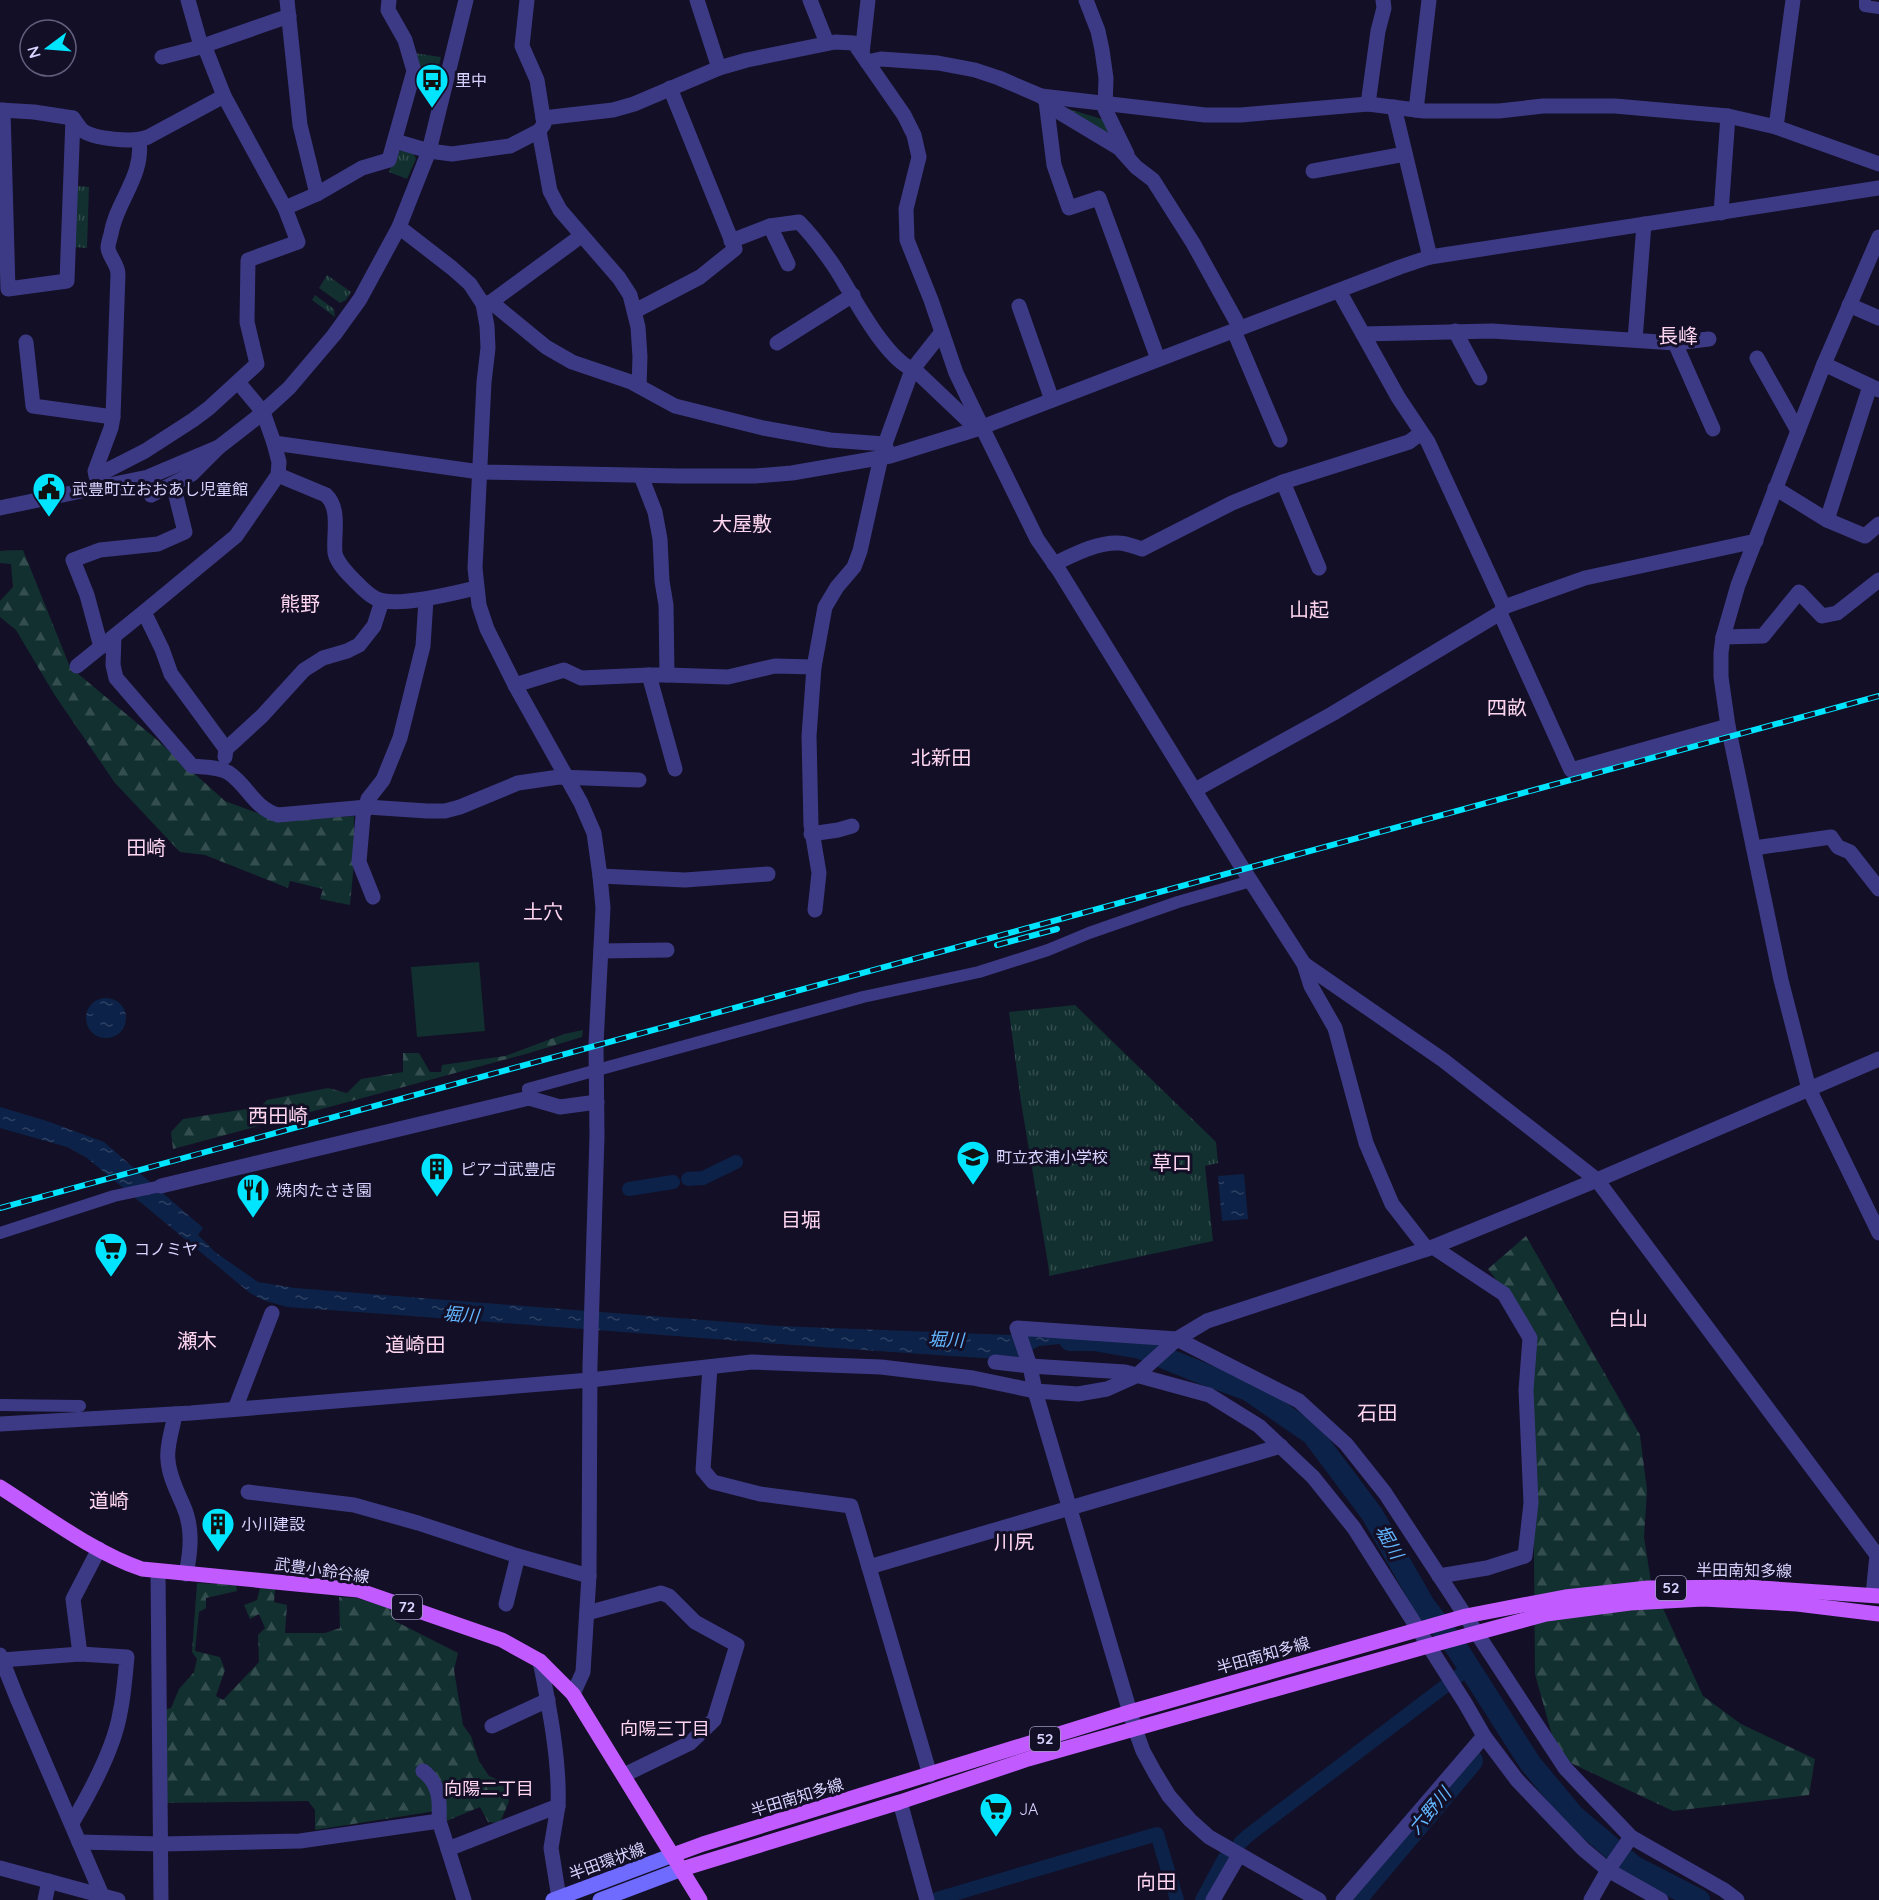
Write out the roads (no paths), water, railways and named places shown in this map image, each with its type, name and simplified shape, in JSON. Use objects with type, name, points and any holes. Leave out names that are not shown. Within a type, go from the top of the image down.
[{"type":"main road","name":"武豊小鈴谷線","points":[[0,1487],[99,1550],[142,1569],[358,1590],[502,1640],[540,1661],[573,1694],[700,1900]]},
{"type":"main road","name":"半田南知多線","points":[[674,1855],[703,1844],[1130,1712],[1466,1616],[1565,1597],[1648,1588],[1746,1587],[1876,1595]]},
{"type":"main road","name":"半田南知多線","points":[[682,1869],[900,1802],[1028,1759],[1431,1650],[1477,1632],[1546,1614],[1667,1600],[1750,1600],[1879,1614]]},
{"type":"main road","name":"半田環状線","points":[[556,1899],[674,1855]]},
{"type":"main road","name":"半田環状線","points":[[600,1900],[682,1869]]},
{"type":"street","points":[[139,141],[140,158],[133,180],[112,221],[108,249],[118,267],[113,417],[94,471],[96,476],[141,453],[193,420],[257,364],[247,322],[248,260],[298,242],[285,208],[224,96],[188,0]]},
{"type":"street","points":[[287,0],[300,125],[317,194]]},
{"type":"street","points":[[285,208],[317,194],[362,168],[389,160],[414,71],[405,40],[388,10],[389,0]]},
{"type":"street","points":[[141,453],[152,494],[192,474],[219,447],[263,412],[288,388],[339,328],[360,299],[399,227],[429,151],[466,0]]},
{"type":"street","points":[[527,0],[522,46],[537,80],[550,191],[560,210],[619,278],[630,295],[635,311],[640,357],[639,386]]},
{"type":"street","points":[[697,0],[719,68]]},
{"type":"street","points":[[810,0],[827,44]]},
{"type":"street","points":[[865,58],[868,0]]},
{"type":"street","points":[[1086,0],[1098,31],[1102,50],[1106,78],[1106,109],[1129,159]]},
{"type":"street","points":[[1368,104],[1378,31],[1384,8],[1383,0]]},
{"type":"street","points":[[1416,110],[1429,0]]},
{"type":"street","points":[[1776,127],[1793,0]]},
{"type":"street","points":[[1865,0],[1864,6],[1879,8]]},
{"type":"street","points":[[162,57],[289,16]]},
{"type":"street","points":[[394,141],[429,151],[452,154],[501,148],[520,143],[541,125],[634,104],[719,68],[747,60],[827,44],[854,43],[865,58],[904,115],[918,148],[919,157],[906,209],[905,229],[956,373],[979,428],[1037,539],[1304,964],[1311,986],[1335,1028],[1366,1143],[1392,1204],[1430,1248],[1504,1294],[1530,1338],[1526,1390],[1530,1503],[1525,1556],[1487,1568],[1439,1576]]},
{"type":"street","points":[[865,58],[916,61],[975,70],[1028,89],[1044,98],[1059,112],[1119,148],[1153,180],[1193,243],[1237,330],[1280,440]]},
{"type":"street","points":[[635,311],[699,277],[735,249],[670,88]]},
{"type":"street","points":[[74,118],[67,281],[8,289],[1,110],[74,118],[83,131],[119,141],[139,141],[224,96]]},
{"type":"street","points":[[1044,98],[1194,114],[1241,115],[1368,104],[1416,110],[1499,111],[1543,106],[1615,106],[1728,116],[1776,127],[1879,164]]},
{"type":"street","points":[[1044,98],[1054,165],[1069,208],[1099,198],[1158,359]]},
{"type":"street","points":[[1394,107],[1431,258]]},
{"type":"street","points":[[1720,213],[1728,116]]},
{"type":"street","points":[[1313,171],[1405,154]]},
{"type":"street","points":[[274,443],[480,472],[641,476],[755,476],[792,473],[979,428],[1431,258],[1879,188]]},
{"type":"street","points":[[731,241],[770,226],[799,222],[832,263],[866,318],[895,358],[916,371],[979,428]]},
{"type":"street","points":[[1635,340],[1644,224]]},
{"type":"street","points":[[770,226],[788,264]]},
{"type":"street","points":[[399,227],[452,267],[487,303],[546,347],[572,362],[639,386],[675,406],[719,418],[885,452]]},
{"type":"street","points":[[487,303],[581,236]]},
{"type":"street","points":[[1879,237],[1824,364],[1775,488],[1738,585],[1720,653],[1728,726],[1781,980],[1809,1089],[1879,1233]]},
{"type":"street","points":[[1339,291],[1398,397],[1428,442],[1571,770],[1728,726]]},
{"type":"street","points":[[777,343],[853,295]]},
{"type":"street","points":[[487,303],[488,348],[484,382],[476,588],[487,629],[515,685],[581,802],[594,833],[603,908],[596,1044],[598,1069],[590,1380],[589,1576],[583,1672],[573,1694]]},
{"type":"street","points":[[1849,305],[1879,318]]},
{"type":"street","points":[[1026,314],[1052,400]]},
{"type":"street","points":[[1455,331],[1480,378]]},
{"type":"street","points":[[1363,334],[1492,331],[1675,343],[1709,339]]},
{"type":"street","points":[[815,910],[819,873],[811,834],[809,736],[814,667],[825,607],[837,587],[854,567],[860,551],[885,452],[912,370],[942,332]]},
{"type":"street","points":[[26,342],[33,406],[113,417]]},
{"type":"street","points":[[1675,343],[1713,429]]},
{"type":"street","points":[[1757,358],[1798,431]]},
{"type":"street","points":[[1824,364],[1874,388],[1827,520]]},
{"type":"street","points":[[77,666],[236,536],[278,475],[279,462],[263,412],[238,382]]},
{"type":"street","points":[[1054,564],[1079,552],[1105,545],[1119,543],[1142,549],[1232,503],[1283,482],[1409,442],[1421,433]]},
{"type":"street","points":[[0,508],[148,477],[219,447]]},
{"type":"street","points":[[278,475],[326,495],[330,499],[335,522],[337,561],[375,598],[382,601],[426,600],[476,588]]},
{"type":"street","points":[[641,476],[655,512],[660,539],[666,605],[667,675]]},
{"type":"street","points":[[1283,482],[1319,568]]},
{"type":"street","points":[[101,647],[87,595],[73,560],[100,550],[158,544],[184,532],[173,484]]},
{"type":"street","points":[[1775,488],[1827,520],[1865,536],[1879,524]]},
{"type":"street","points":[[1195,790],[1332,714],[1502,610],[1585,578],[1756,541]]},
{"type":"street","points":[[1724,638],[1763,636],[1799,592],[1822,615],[1837,613],[1879,580]]},
{"type":"street","points":[[373,897],[359,862],[363,816],[368,799],[389,768],[400,738],[423,646],[426,600]]},
{"type":"street","points":[[226,749],[262,716],[304,670],[323,658],[359,645],[374,626],[382,601]]},
{"type":"street","points":[[144,612],[171,674],[226,749],[228,771],[268,812],[278,815],[367,807],[427,811],[452,810],[518,783],[566,778],[639,780]]},
{"type":"street","points":[[114,637],[113,665],[116,678],[192,766],[228,771]]},
{"type":"street","points":[[515,685],[564,670],[581,678],[649,675],[728,677],[775,666],[814,667]]},
{"type":"street","points":[[649,675],[675,769]]},
{"type":"street","points":[[811,834],[852,826]]},
{"type":"street","points":[[1754,848],[1831,837],[1838,847],[1850,852],[1879,889]]},
{"type":"street","points":[[600,876],[685,880],[768,874]]},
{"type":"street","points":[[529,1098],[528,1089],[863,997],[979,972],[1048,950],[1178,902],[1251,881]]},
{"type":"street","points":[[601,951],[667,950]]},
{"type":"street","points":[[1304,964],[1443,1060],[1597,1180],[1877,1555],[1876,1595]]},
{"type":"street","points":[[0,1425],[175,1414],[590,1380],[752,1362],[881,1367],[973,1378],[1035,1391],[1065,1394],[1093,1392],[1121,1384],[1136,1376],[1176,1339],[1207,1321],[1430,1248],[1597,1180],[1879,1059]]},
{"type":"street","points":[[0,1233],[114,1196],[529,1098],[560,1107],[597,1102]]},
{"type":"street","points":[[235,1409],[272,1313]]},
{"type":"street","points":[[1319,1900],[1209,1837],[1190,1820],[1155,1773],[1135,1729],[1017,1328],[1176,1339],[1299,1401],[1346,1444],[1385,1493],[1565,1768],[1631,1837],[1724,1890],[1737,1900]]},
{"type":"street","points":[[995,1362],[1125,1372],[1164,1381],[1209,1395],[1259,1426],[1313,1477],[1354,1527],[1484,1736],[1517,1780],[1583,1849],[1608,1870],[1661,1900]]},
{"type":"street","points":[[710,1367],[703,1470],[713,1482],[760,1494],[851,1506],[930,1775]]},
{"type":"street","points":[[0,1405],[80,1406]]},
{"type":"street","points":[[175,1414],[168,1460],[173,1483],[191,1530],[186,1574]]},
{"type":"street","points":[[869,1568],[1281,1446]]},
{"type":"street","points":[[248,1492],[354,1505],[589,1576]]},
{"type":"street","points":[[80,1654],[73,1599],[99,1550]]},
{"type":"street","points":[[506,1604],[518,1556]]},
{"type":"street","points":[[158,1572],[161,1900]]},
{"type":"street","points":[[587,1613],[661,1593],[669,1596],[695,1622],[737,1645],[714,1720],[690,1743],[624,1775]]},
{"type":"street","points":[[72,1823],[115,1735],[127,1658],[80,1654],[1,1657],[79,1842],[108,1899]]},
{"type":"street","points":[[540,1661],[548,1700],[558,1789],[558,1806],[551,1848],[556,1899]]},
{"type":"street","points":[[492,1726],[548,1700]]},
{"type":"street","points":[[1343,1900],[1484,1736]]},
{"type":"street","points":[[423,1771],[434,1783],[438,1793],[439,1821],[464,1900]]},
{"type":"street","points":[[900,1802],[927,1900]]},
{"type":"street","points":[[448,1849],[558,1806]]},
{"type":"street","points":[[79,1842],[162,1844],[300,1841],[439,1821]]},
{"type":"street","points":[[1591,1900],[1631,1837]]},
{"type":"street","points":[[1213,1900],[1239,1855]]},
{"type":"street","points":[[0,1868],[108,1899]]},
{"type":"street","points":[[45,1900],[49,1881]]},
{"type":"water","points":[[106,998],[114,999],[120,1004],[125,1010],[125,1026],[120,1032],[114,1037],[106,1038],[98,1037],[92,1032],[87,1026],[86,1018],[87,1010],[92,1004],[98,999]]},
{"type":"water","points":[[0,1107],[104,1142],[203,1228],[198,1235],[215,1252],[258,1282],[295,1288],[779,1326],[1112,1339],[1039,1346],[1015,1360],[287,1307],[263,1300],[250,1293],[87,1158],[67,1147],[0,1128]]},
{"type":"water","points":[[1244,1174],[1248,1219],[1222,1221],[1218,1176]]},
{"type":"waterway","points":[[688,1179],[703,1178],[736,1162]]},
{"type":"waterway","points":[[629,1189],[673,1182]]},
{"type":"waterway","name":"堀川","points":[[1070,1340],[1094,1340],[1140,1348],[1248,1390],[1312,1434],[1372,1514],[1424,1605],[1458,1650],[1530,1763],[1574,1816],[1633,1866],[1699,1900]]},
{"type":"waterway","points":[[1240,1843],[1469,1668]]},
{"type":"waterway","name":"六野川","points":[[1355,1900],[1472,1761]]},
{"type":"waterway","points":[[937,1899],[1157,1834],[1177,1900]]},
{"type":"waterway","points":[[1202,1900],[1224,1859]]},
{"type":"railway","points":[[0,1208],[1879,696]]},
{"type":"railway","points":[[997,945],[1057,929]]},
{"type":"place","name":"里中","points":[[432,109]]},
{"type":"place","name":"武豊町立おおあし児童館","points":[[49,518]]},
{"type":"place","name":"町立衣浦小学校","points":[[973,1186]]},
{"type":"place","name":"ピアゴ武豊店","points":[[437,1198]]},
{"type":"place","name":"焼肉たさき園","points":[[253,1219]]},
{"type":"place","name":"コノミヤ","points":[[111,1278]]},
{"type":"place","name":"小川建設","points":[[218,1553]]},
{"type":"place","name":"JA","points":[[996,1838]]},
{"type":"district","name":"長峰","points":[[1678,336]]},
{"type":"district","name":"大屋敷","points":[[742,524]]},
{"type":"district","name":"熊野","points":[[300,604]]},
{"type":"district","name":"山起","points":[[1309,610]]},
{"type":"district","name":"四畝","points":[[1507,708]]},
{"type":"district","name":"北新田","points":[[941,758]]},
{"type":"district","name":"田崎","points":[[146,848]]},
{"type":"district","name":"土穴","points":[[543,912]]},
{"type":"district","name":"西田崎","points":[[278,1116]]},
{"type":"district","name":"草口","points":[[1172,1163]]},
{"type":"district","name":"目堀","points":[[801,1220]]},
{"type":"district","name":"白山","points":[[1628,1319]]},
{"type":"district","name":"瀬木","points":[[197,1341]]},
{"type":"district","name":"道崎田","points":[[415,1345]]},
{"type":"district","name":"石田","points":[[1377,1413]]},
{"type":"district","name":"道崎","points":[[109,1501]]},
{"type":"district","name":"川尻","points":[[1014,1542]]},
{"type":"district","name":"向陽三丁目","points":[[665,1729]]},
{"type":"district","name":"向陽二丁目","points":[[489,1789]]},
{"type":"district","name":"向田","points":[[1156,1882]]}]
